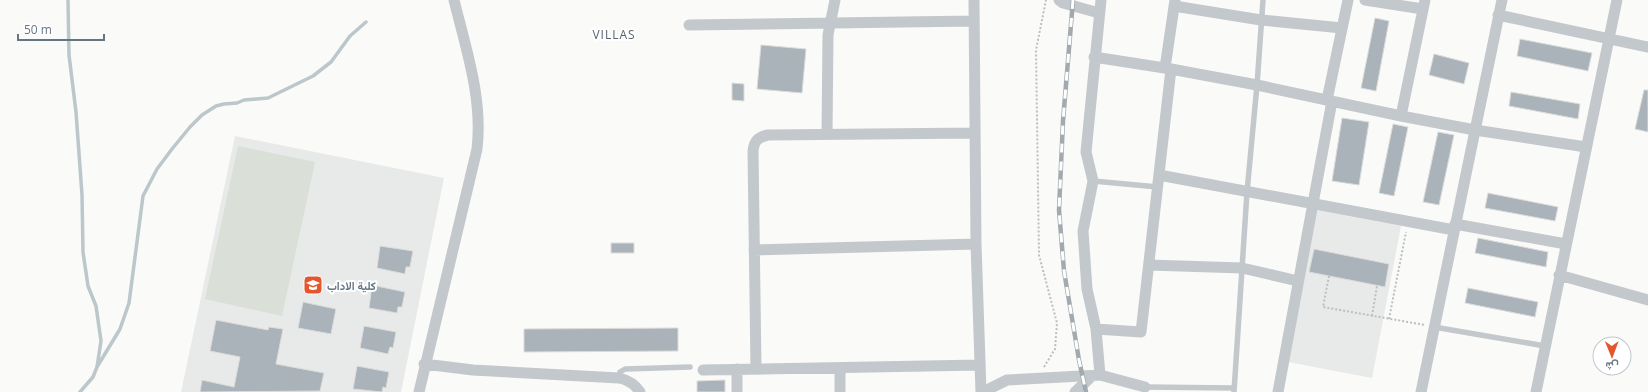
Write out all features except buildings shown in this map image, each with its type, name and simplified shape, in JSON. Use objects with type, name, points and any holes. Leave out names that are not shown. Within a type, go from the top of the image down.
[{"type":"street","points":[[419,392],[424,364],[477,149],[479,134],[479,115],[476,96],[454,0]]},
{"type":"street","points":[[827,134],[828,36],[835,0]]},
{"type":"street","points":[[974,0],[976,244],[982,392],[1007,380],[1096,376],[1145,387]]},
{"type":"street","points":[[1059,0],[1063,3],[1099,13]]},
{"type":"street","points":[[1096,376],[1096,328],[1087,289],[1083,231],[1093,181],[1086,152],[1094,58],[1101,0]]},
{"type":"street","points":[[1278,392],[1348,0]]},
{"type":"street","points":[[1365,0],[1424,4],[1401,116]]},
{"type":"street","points":[[1418,392],[1434,327],[1502,0]]},
{"type":"street","points":[[1536,392],[1617,0]]},
{"type":"street","points":[[1096,328],[1142,332],[1175,3],[1262,20],[1342,28]]},
{"type":"street","points":[[1498,15],[1648,47]]},
{"type":"street","points":[[689,25],[974,21]]},
{"type":"street","points":[[1094,58],[1168,68],[1475,130],[1586,147]]},
{"type":"street","points":[[756,369],[754,144],[762,136],[768,135],[975,133]]},
{"type":"street","points":[[1158,181],[1247,192],[1408,221],[1566,244]]},
{"type":"street","points":[[754,250],[976,244]]},
{"type":"street","points":[[1149,265],[1242,268],[1298,282]]},
{"type":"street","points":[[1559,275],[1648,300]]},
{"type":"street","points":[[424,364],[473,370],[619,378],[634,384],[640,392]]},
{"type":"street","points":[[703,370],[980,366]]},
{"type":"street","points":[[840,368],[840,392]]},
{"type":"street","points":[[737,369],[738,392]]},
{"type":"street","points":[[1076,392],[1096,376]]},
{"type":"lane","points":[[1145,387],[1234,390],[1247,192],[1263,0]]},
{"type":"lane","points":[[1093,181],[1158,181]]},
{"type":"lane","points":[[1434,327],[1545,346]]},
{"type":"lane","points":[[619,378],[620,372],[625,369],[690,367]]},
{"type":"path","points":[[1037,378],[1055,349],[1058,323],[1039,255],[1036,50],[1046,0]]},
{"type":"path","points":[[1389,319],[1408,221]]},
{"type":"path","points":[[1329,276],[1323,307],[1434,327]]},
{"type":"path","points":[[1372,316],[1377,286]]},
{"type":"shaded area","name":"كلية الاداب","points":[[235,136],[444,178],[401,392],[181,392]]},
{"type":"shaded area","points":[[238,146],[315,162],[282,316],[205,299]]},
{"type":"shaded area","points":[[1316,210],[1401,226],[1372,378],[1288,362]]},
{"type":"waterway","points":[[68,0],[69,55],[76,112],[82,195],[83,252],[88,286],[96,306],[101,341],[97,367],[93,377],[80,392]]},
{"type":"waterway","points":[[97,367],[120,329],[129,303],[143,196],[157,169],[172,149],[202,115],[216,106],[237,103],[244,100],[268,98],[313,76],[331,62],[350,36],[366,22]]},
{"type":"railway","points":[[1073,0],[1063,121],[1059,210],[1064,271],[1086,392]]},
{"type":"place","name":"كلية الاداب","points":[[313,285]]},
{"type":"district","name":"VILLAS","points":[[614,34]]}]
